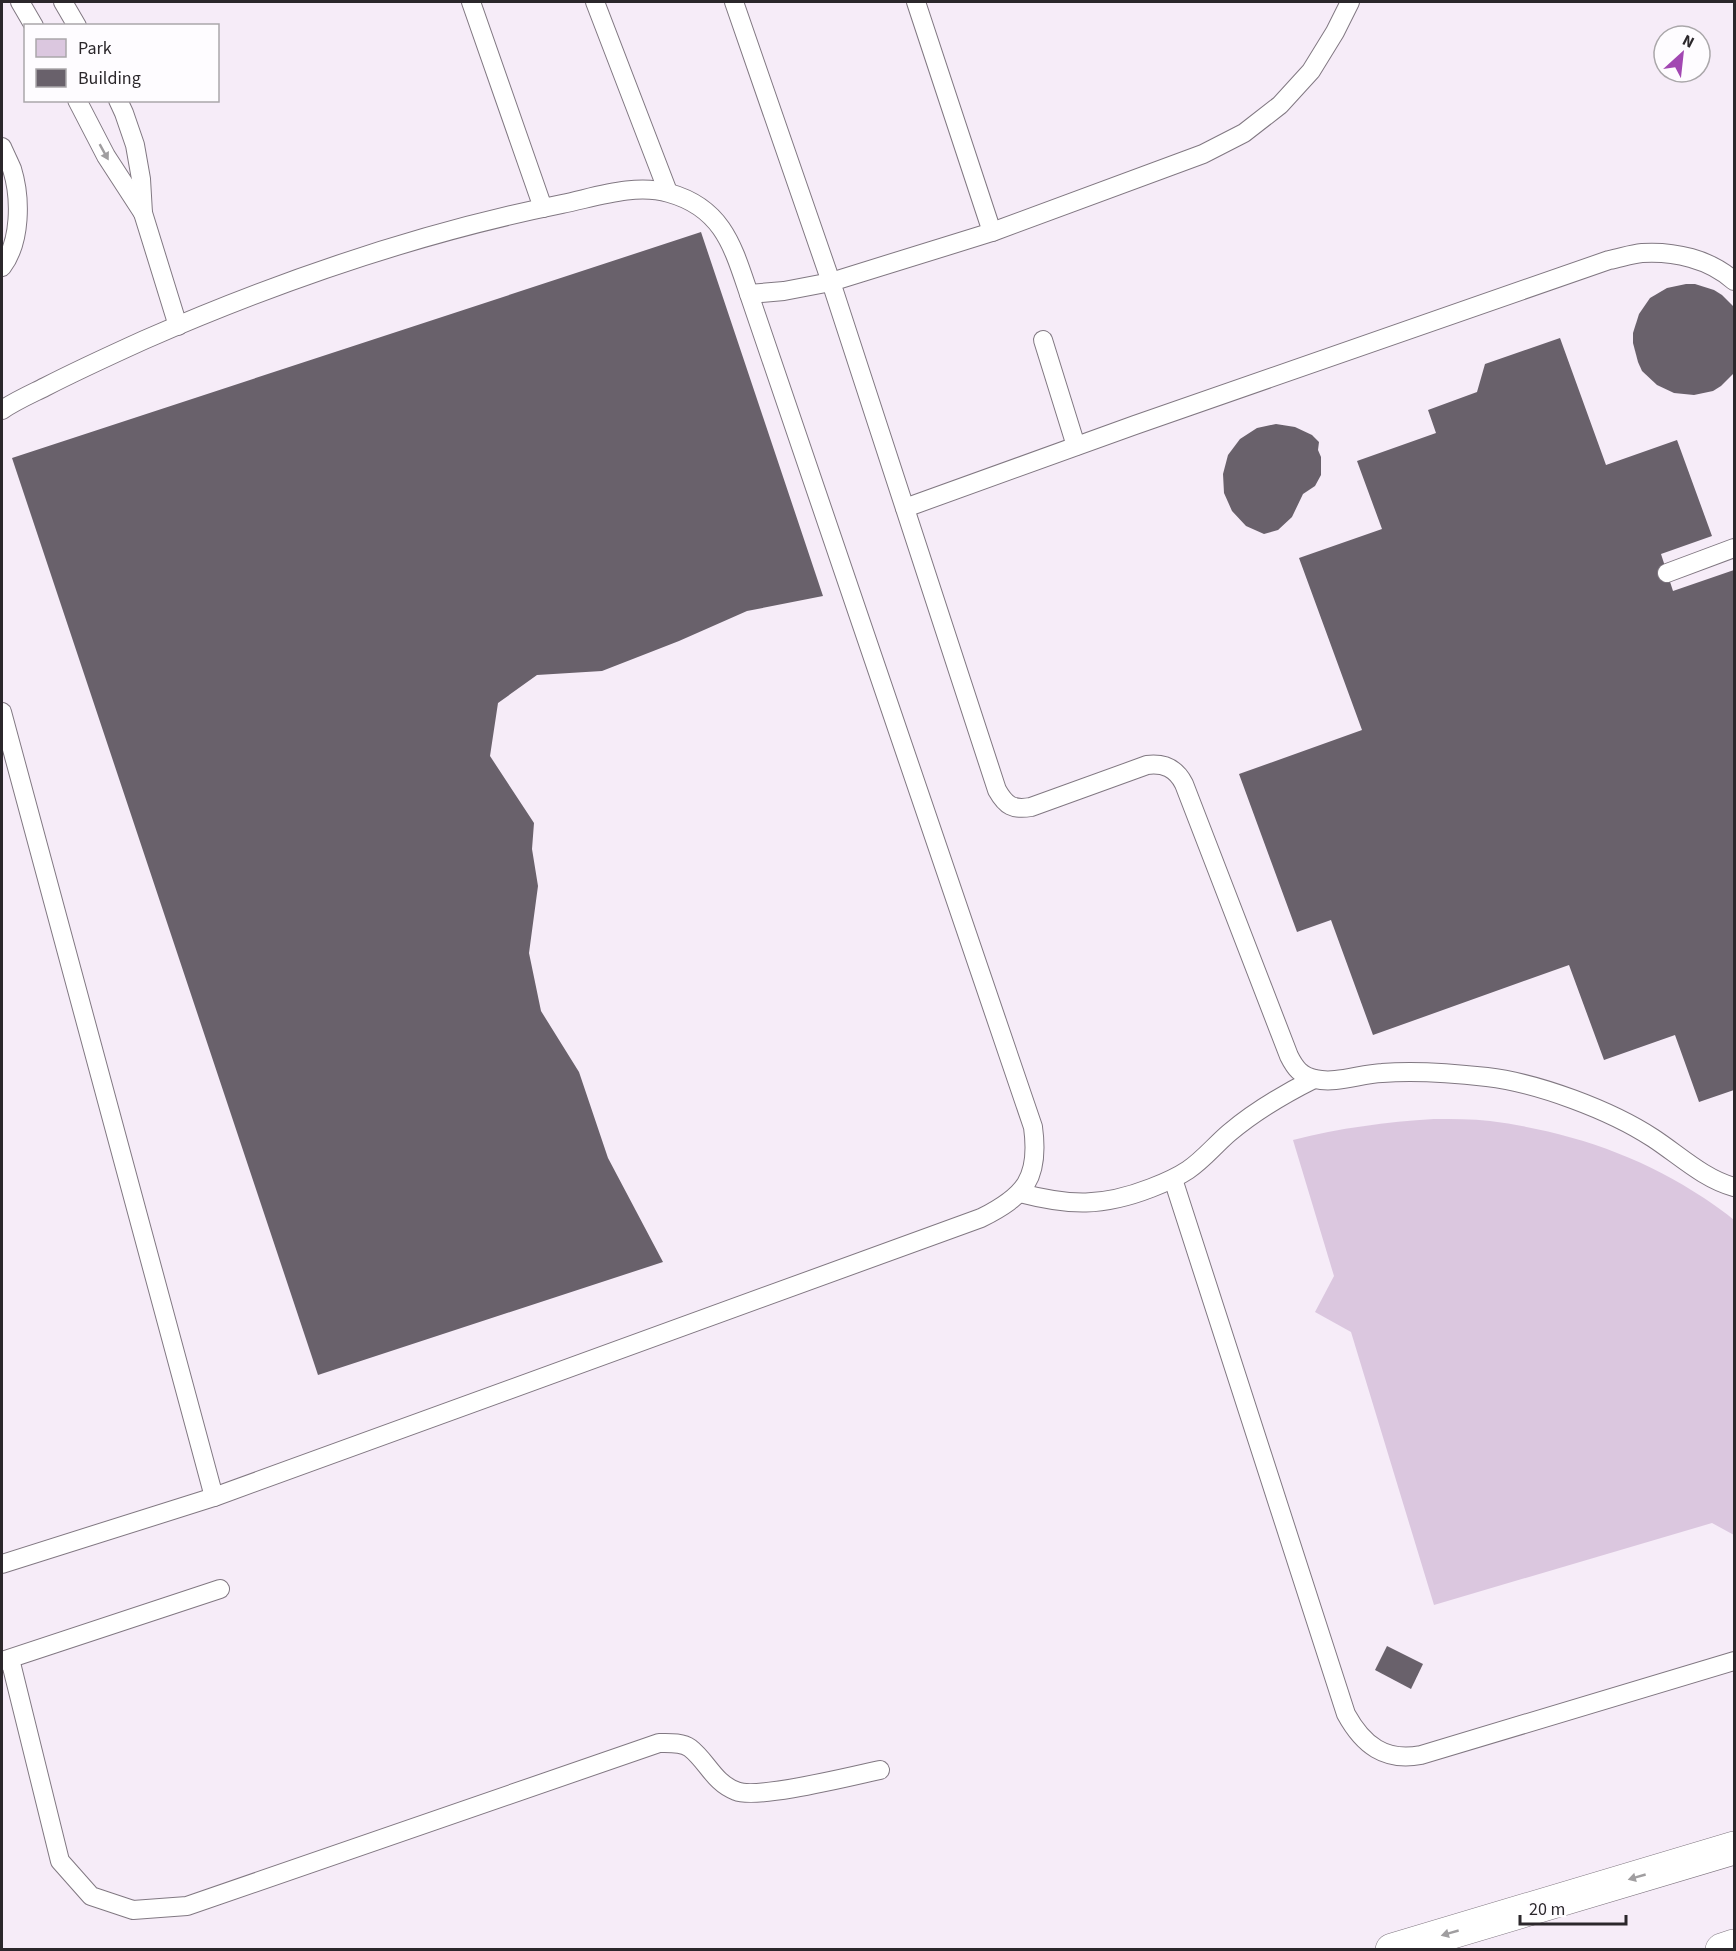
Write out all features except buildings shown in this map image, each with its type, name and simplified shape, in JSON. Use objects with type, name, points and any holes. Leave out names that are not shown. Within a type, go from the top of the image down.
[{"type":"highway","points":[[1392,1950],[1734,1848]]},
{"type":"highway","points":[[1722,1950],[1734,1946]]},
{"type":"lane","points":[[20,2],[33,24]]},
{"type":"lane","points":[[63,2],[76,24]]},
{"type":"lane","points":[[471,2],[543,208]]},
{"type":"lane","points":[[595,2],[668,192]]},
{"type":"lane","points":[[734,2],[831,282],[997,790],[1002,799],[1010,806],[1031,807],[1146,765],[1158,764],[1169,767],[1179,774],[1184,784],[1289,1056],[1294,1067],[1303,1075],[1327,1081],[1383,1073],[1439,1072],[1494,1078],[1549,1091],[1601,1111],[1651,1136],[1711,1178],[1734,1187]]},
{"type":"lane","points":[[916,2],[992,232]]},
{"type":"lane","points":[[749,294],[784,291],[831,282],[992,232],[1203,154],[1244,133],[1280,105],[1311,71],[1350,2]]},
{"type":"lane","points":[[78,102],[106,156],[143,213]]},
{"type":"lane","points":[[119,102],[135,145],[141,179],[143,213],[178,326]]},
{"type":"lane","points":[[2,147],[12,169],[17,194],[17,220],[13,241],[2,267]]},
{"type":"lane","points":[[2,410],[87,365],[258,292],[351,260],[446,232],[633,189],[668,192],[687,199],[704,210],[719,224],[730,240],[1033,1127],[1036,1150],[1031,1173],[1020,1193],[1002,1208],[981,1218],[214,1497],[2,1564]]},
{"type":"lane","points":[[905,508],[1610,260],[1640,253],[1672,254],[1702,261],[1734,281]]},
{"type":"lane","points":[[1043,340],[1076,446]]},
{"type":"lane","points":[[1667,573],[1734,548]]},
{"type":"lane","points":[[2,712],[214,1497]]},
{"type":"lane","points":[[1020,1193],[1062,1202],[1104,1202],[1125,1198],[1173,1179],[1189,1170],[1227,1134],[1254,1113],[1283,1094],[1314,1079]]},
{"type":"lane","points":[[1173,1179],[1346,1714],[1355,1730],[1367,1743],[1384,1753],[1404,1758],[1421,1755],[1734,1661]]},
{"type":"lane","points":[[220,1589],[6,1660],[60,1861],[91,1896],[133,1910],[187,1906],[659,1743],[674,1743],[689,1747],[720,1783],[738,1792],[759,1794],[880,1770]]},
{"type":"green space","points":[[1434,1119],[1483,1120],[1519,1125],[1602,1147],[1654,1169],[1680,1183],[1734,1220],[1734,1535],[1712,1523],[1434,1605],[1351,1332],[1315,1312],[1334,1276],[1293,1140],[1363,1126]]}]
